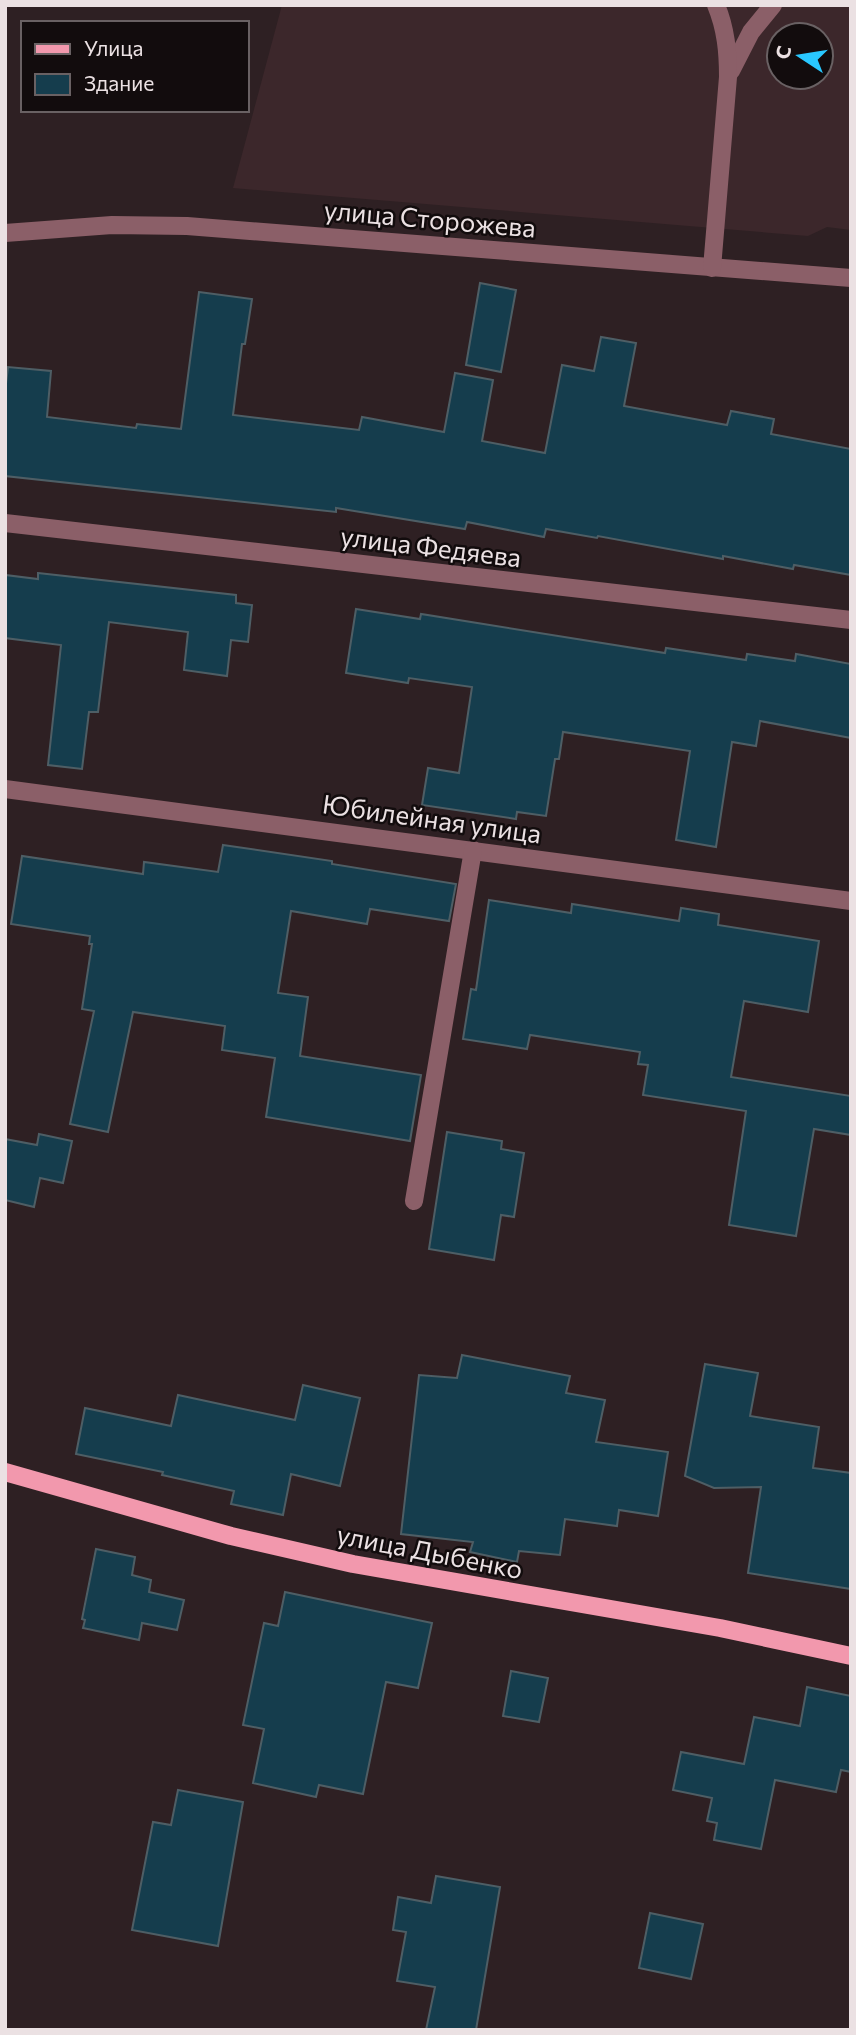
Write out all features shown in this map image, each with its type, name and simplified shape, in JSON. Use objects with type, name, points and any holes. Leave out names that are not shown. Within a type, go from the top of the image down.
[{"type":"main road","name":"улица Дыбенко","points":[[5,1472],[231,1536],[353,1564],[720,1628],[851,1656]]},
{"type":"street","points":[[712,268],[728,77],[728,47],[716,5]]},
{"type":"street","points":[[728,77],[739,51],[773,5]]},
{"type":"street","name":"улица Сторожева","points":[[5,233],[112,225],[187,226],[851,278]]},
{"type":"street","name":"улица Федяева","points":[[5,523],[851,620]]},
{"type":"street","name":"Юбилейная улица","points":[[5,789],[851,901]]},
{"type":"street","points":[[414,1201],[473,850]]},
{"type":"shaded area","points":[[282,5],[851,5],[851,230],[827,227],[808,236],[233,188]]},
{"type":"building","points":[[480,283],[516,290],[501,372],[466,365]]},
{"type":"building","points":[[199,292],[252,299],[245,344],[242,344],[233,415],[359,430],[362,417],[444,432],[455,373],[493,380],[482,441],[545,453],[562,365],[594,371],[601,337],[636,343],[624,406],[727,425],[731,411],[774,419],[771,434],[851,449],[851,575],[794,565],[793,569],[723,556],[723,559],[546,529],[544,537],[467,522],[465,529],[336,508],[336,512],[5,476],[5,392],[8,367],[51,371],[47,417],[136,428],[137,424],[181,429]]},
{"type":"building","points":[[38,573],[236,595],[236,603],[252,605],[248,642],[231,640],[227,676],[184,670],[188,632],[109,622],[98,712],[89,712],[82,769],[48,765],[61,645],[5,638],[5,575],[38,579]]},
{"type":"building","points":[[356,609],[420,619],[421,614],[665,653],[666,648],[746,660],[747,654],[795,661],[796,654],[851,664],[851,738],[760,721],[756,746],[732,742],[716,847],[676,840],[690,751],[563,732],[559,759],[555,759],[546,816],[517,812],[516,819],[422,805],[428,768],[459,773],[472,687],[409,678],[408,683],[346,673]]},
{"type":"building","points":[[223,845],[332,861],[332,864],[456,884],[449,921],[370,909],[367,924],[291,911],[278,993],[308,997],[300,1056],[421,1075],[410,1141],[266,1117],[275,1058],[222,1050],[225,1026],[133,1012],[108,1132],[70,1124],[94,1011],[82,1009],[92,944],[89,944],[90,936],[11,924],[22,856],[143,874],[144,862],[218,872]]},
{"type":"building","points":[[489,900],[571,913],[572,904],[679,921],[681,908],[719,914],[718,925],[819,941],[808,1012],[744,1001],[731,1077],[851,1096],[851,1135],[814,1129],[796,1236],[729,1225],[746,1111],[643,1095],[648,1065],[638,1064],[640,1052],[530,1035],[527,1049],[463,1039],[471,989],[476,990]]},
{"type":"building","points":[[447,1132],[502,1141],[501,1149],[524,1153],[514,1217],[501,1215],[494,1260],[429,1249]]},
{"type":"building","points":[[39,1134],[72,1141],[63,1183],[40,1178],[34,1207],[5,1200],[5,1139],[37,1145]]},
{"type":"building","points":[[462,1355],[570,1376],[566,1393],[605,1400],[596,1442],[668,1452],[658,1516],[619,1510],[617,1526],[565,1519],[560,1555],[519,1551],[517,1562],[470,1552],[473,1542],[401,1534],[419,1375],[457,1378]]},
{"type":"building","points":[[705,1364],[758,1373],[750,1416],[819,1427],[813,1468],[851,1473],[851,1589],[748,1573],[761,1487],[714,1488],[685,1476]]},
{"type":"building","points":[[303,1385],[360,1398],[340,1486],[291,1474],[283,1515],[231,1504],[234,1491],[162,1475],[163,1472],[76,1454],[85,1408],[171,1426],[178,1395],[295,1420]]},
{"type":"building","points":[[96,1549],[135,1557],[132,1575],[151,1580],[149,1592],[184,1600],[177,1630],[142,1623],[139,1640],[83,1628],[85,1620],[82,1619]]},
{"type":"building","points":[[285,1592],[432,1623],[418,1688],[386,1682],[363,1794],[319,1785],[316,1797],[253,1783],[264,1729],[243,1725],[264,1623],[278,1626]]},
{"type":"building","points":[[511,1671],[548,1678],[539,1722],[503,1716]]},
{"type":"building","points":[[807,1687],[851,1696],[851,1772],[841,1770],[836,1792],[775,1780],[761,1849],[714,1840],[717,1823],[707,1821],[712,1798],[673,1790],[681,1752],[744,1764],[754,1717],[800,1726]]},
{"type":"building","points":[[178,1790],[243,1802],[218,1946],[132,1930],[153,1822],[171,1825]]},
{"type":"building","points":[[436,1876],[500,1887],[476,2030],[426,2030],[435,1987],[397,1981],[406,1932],[393,1930],[398,1897],[431,1903]]},
{"type":"building","points":[[650,1913],[703,1924],[691,1979],[639,1968]]}]
